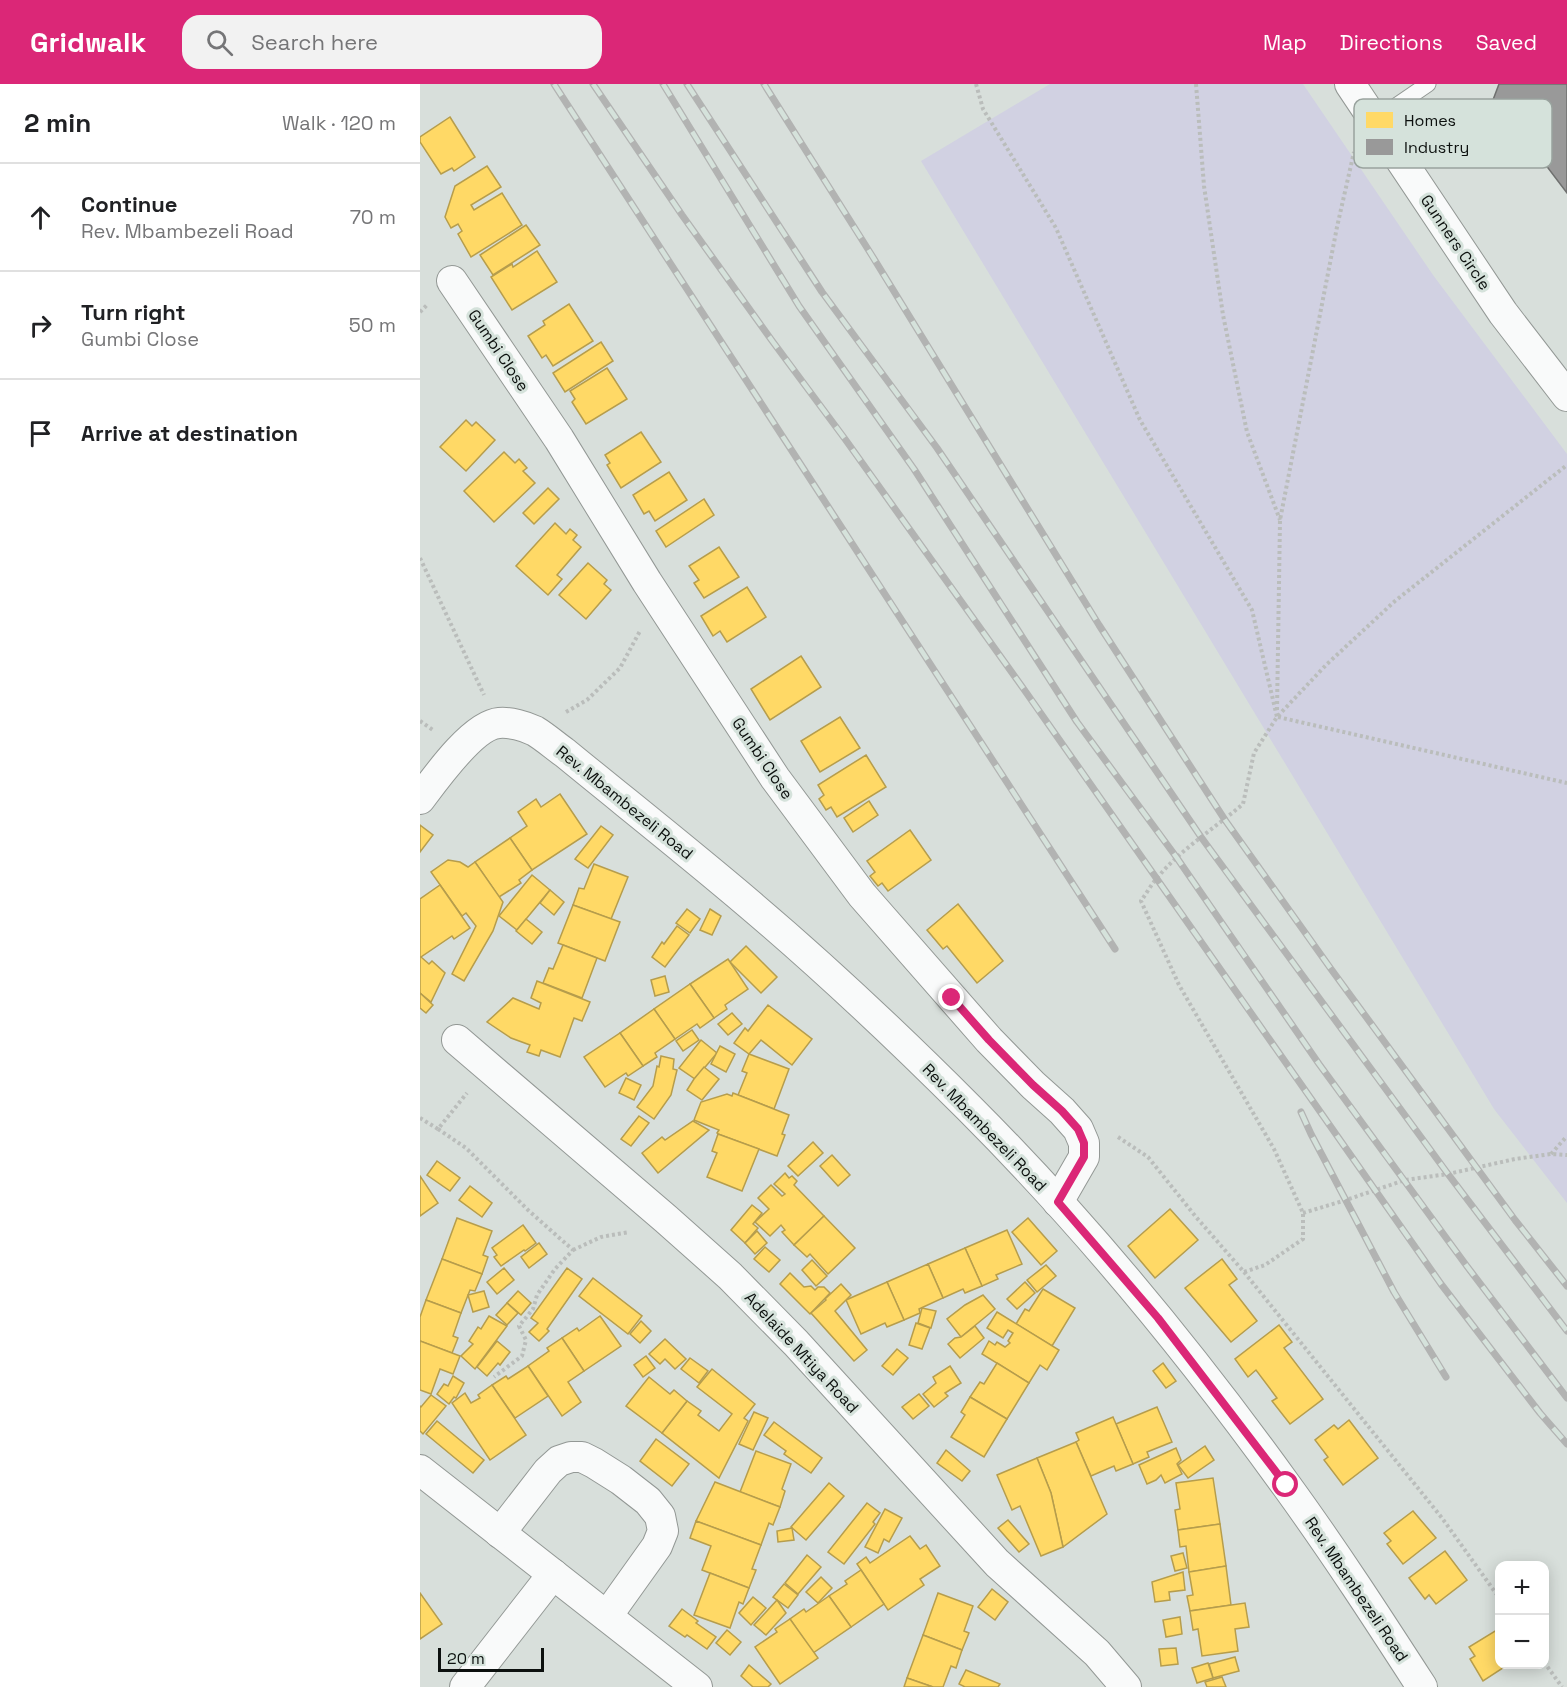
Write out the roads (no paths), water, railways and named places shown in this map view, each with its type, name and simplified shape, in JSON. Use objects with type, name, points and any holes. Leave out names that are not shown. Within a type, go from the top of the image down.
[{"type":"street","name":"Gunners Circle","points":[[1406,168],[1503,313],[1567,396]]},
{"type":"street","name":"Gumbi Close","points":[[452,281],[559,439],[646,582],[776,778],[862,895],[989,1040],[1078,1129],[1084,1143],[1084,1157],[1058,1202]]},
{"type":"street","name":"Rev. Mbambezeli Road","points":[[420,799],[473,736],[488,726],[498,722],[515,724],[535,731],[740,896],[859,1001],[970,1108],[1058,1202],[1158,1318],[1286,1485],[1363,1596],[1422,1687]]},
{"type":"street","name":"Adelaide Mtiya Road","points":[[457,1040],[730,1276],[788,1334],[997,1563],[1097,1653],[1126,1687]]},
{"type":"street","points":[[500,1533],[548,1471],[559,1461],[570,1457],[582,1457],[621,1480],[648,1501],[660,1516],[663,1531],[657,1546],[607,1616]]},
{"type":"street","points":[[420,1470],[698,1687]]},
{"type":"street","points":[[465,1687],[553,1574]]},
{"type":"lane","points":[[1379,99],[1428,84]]},
{"type":"railway","points":[[554,84],[1115,949]]},
{"type":"railway","points":[[593,84],[682,215],[1023,688],[1441,1284],[1540,1413],[1567,1444]]},
{"type":"railway","points":[[663,84],[799,306],[914,469],[1077,722],[1177,858],[1319,1064],[1466,1265],[1567,1398]]},
{"type":"railway","points":[[687,84],[822,292],[937,448],[1201,837],[1448,1174],[1567,1331]]},
{"type":"railway","points":[[764,84],[1099,625],[1225,820],[1515,1220],[1567,1286]]},
{"type":"railway","points":[[1301,1112],[1394,1292],[1446,1377]]}]
